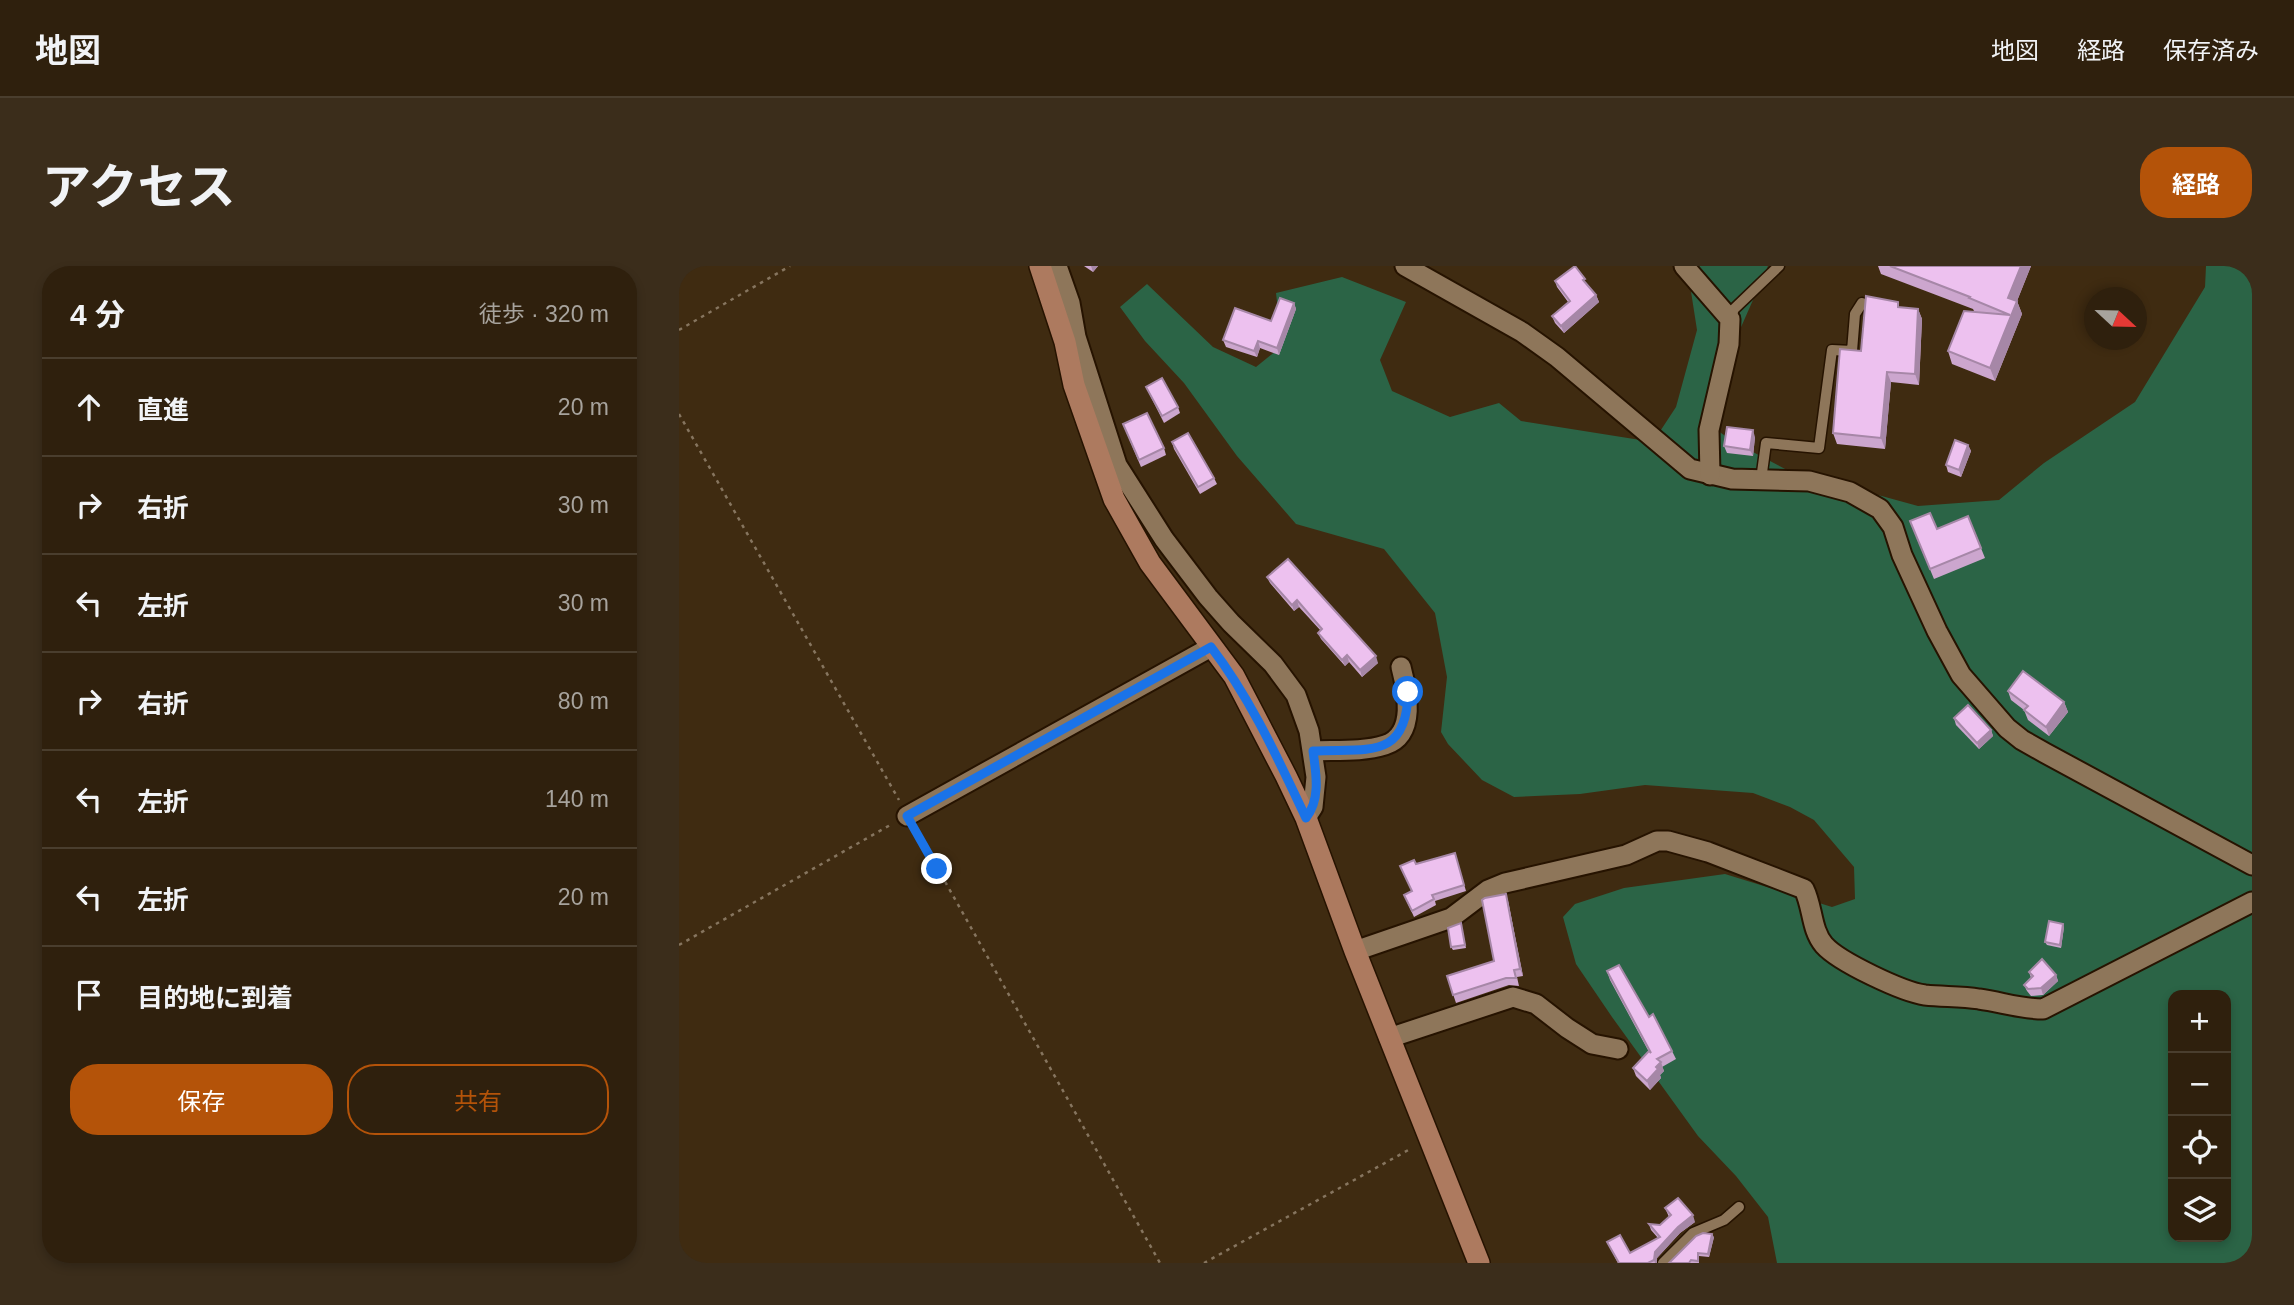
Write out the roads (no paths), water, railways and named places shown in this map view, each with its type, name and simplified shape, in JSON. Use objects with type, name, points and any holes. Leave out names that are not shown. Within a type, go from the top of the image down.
[{"type":"street","points":[[1040,266],[1065,342],[1074,384],[1114,499],[1150,563],[1234,676],[1306,818],[1355,951],[1479,1263]]},
{"type":"street","points":[[1058,266],[1070,303],[1076,337],[1117,465],[1164,539],[1208,597],[1273,664],[1296,695],[1313,751],[1316,792],[1313,807],[1306,818]]},
{"type":"street","points":[[1405,266],[1522,332],[1557,357],[1691,469],[1710,475],[1761,481],[1809,481],[1850,492],[1880,509],[1893,527],[1902,555],[1937,631],[1961,675],[2007,728],[2045,754],[2252,864]]},
{"type":"street","points":[[1684,266],[1730,319],[1728,344],[1709,430],[1710,475]]},
{"type":"street","points":[[907,816],[1211,647]]},
{"type":"street","points":[[1313,751],[1378,747],[1394,741],[1404,726],[1408,710],[1408,692],[1401,667]]},
{"type":"street","points":[[1355,951],[1451,918],[1488,890],[1505,883],[1626,855],[1657,841],[1668,841],[1708,852],[1804,890],[1811,902],[1814,925],[1825,946],[1834,954],[1875,976],[1923,995],[1979,999],[2022,1009],[2043,1009],[2252,902]]},
{"type":"street","points":[[1389,1038],[1513,998],[1536,1004],[1592,1044],[1618,1049]]},
{"type":"lane","points":[[1730,319],[1734,309],[1779,266]]},
{"type":"lane","points":[[1761,481],[1766,443],[1819,449],[1832,350],[1851,351],[1855,314],[1862,303]]},
{"type":"lane","points":[[1663,1263],[1693,1233],[1724,1220],[1739,1207]]}]
